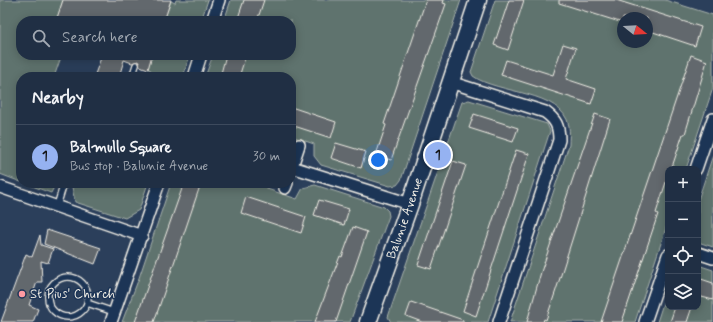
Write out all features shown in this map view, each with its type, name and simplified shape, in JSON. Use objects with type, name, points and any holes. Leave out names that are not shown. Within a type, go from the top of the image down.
[{"type":"street","points":[[214,16],[219,0]]},
{"type":"street","name":"Balunie Avenue","points":[[368,322],[410,204],[478,0]]},
{"type":"street","points":[[196,72],[199,60]]},
{"type":"street","points":[[450,82],[545,112],[554,119],[559,129],[559,140],[498,322]]},
{"type":"street","points":[[697,166],[713,119]]},
{"type":"street","points":[[296,154],[299,145]]},
{"type":"street","points":[[296,170],[410,204]]},
{"type":"street","points":[[0,187],[142,236]]},
{"type":"street","points":[[112,317],[142,236],[157,188]]},
{"type":"street","points":[[701,255],[713,258]]},
{"type":"street","points":[[645,322],[665,263]]},
{"type":"lane","points":[[134,72],[136,65]]},
{"type":"lane","points":[[57,206],[62,188]]},
{"type":"lane","points":[[65,278],[78,280],[86,290],[87,303],[85,309],[75,316],[62,316],[52,308],[49,296],[50,290],[58,280],[65,278]]},
{"type":"lane","points":[[87,303],[112,317]]},
{"type":"green space","points":[[0,0],[63,0],[58,16],[16,16],[16,60],[60,60],[56,72],[16,72],[16,180],[0,174]]},
{"type":"green space","points":[[176,0],[208,0],[203,16],[166,16],[171,1],[175,3]]},
{"type":"green space","points":[[231,0],[461,0],[401,180],[397,185],[390,186],[321,165],[314,156],[314,144],[296,138],[296,72],[207,72],[211,60],[296,60],[296,16],[226,16]]},
{"type":"green space","points":[[495,0],[665,0],[713,15],[713,88],[687,166],[665,166],[665,231],[635,322],[510,322],[569,145],[569,126],[564,114],[542,99],[484,82],[473,76],[471,72]]},
{"type":"green space","points":[[151,60],[188,60],[185,72],[150,72],[151,70],[148,69]]},
{"type":"green space","points":[[469,100],[547,124],[550,131],[488,322],[391,322],[388,317],[462,102]]},
{"type":"green space","points":[[713,155],[713,247],[701,243],[701,191]]},
{"type":"green space","points":[[315,185],[384,207],[388,211],[389,216],[350,322],[122,322],[139,278],[169,188],[267,188],[297,199],[303,188]]},
{"type":"green space","points":[[38,188],[54,188],[51,193]]},
{"type":"green space","points":[[72,188],[146,188],[139,210],[125,218],[75,202]]},
{"type":"green space","points":[[701,266],[713,270],[713,322],[657,322],[665,297],[665,310],[701,310]]},
{"type":"building","points":[[63,0],[171,0],[166,16],[58,16]]},
{"type":"building","points":[[244,0],[264,0],[259,16],[239,16]]},
{"type":"building","points":[[426,0],[444,0],[443,3],[446,4],[391,160],[376,155],[386,125],[384,124]]},
{"type":"building","points":[[509,0],[524,0],[508,50],[494,45]]},
{"type":"building","points":[[559,0],[616,0],[701,27],[695,46],[653,32],[653,12],[617,12],[617,21],[559,3]]},
{"type":"building","points":[[563,44],[576,48],[566,79],[596,89],[591,104],[501,75],[506,60],[553,75]]},
{"type":"building","points":[[691,55],[707,61],[685,134],[683,134],[673,164],[672,166],[665,166],[665,185],[656,213],[658,214],[622,322],[601,322]]},
{"type":"building","points":[[100,60],[124,60],[120,72],[96,72]]},
{"type":"building","points":[[124,60],[151,60],[148,69],[140,66],[138,61],[132,63]]},
{"type":"building","points":[[225,60],[244,60],[241,72],[221,72]]},
{"type":"building","points":[[296,109],[336,122],[331,138],[296,127]]},
{"type":"building","points":[[474,114],[518,128],[513,142],[469,128]]},
{"type":"building","points":[[595,114],[610,119],[560,278],[546,320],[544,319],[543,322],[527,322],[541,272]]},
{"type":"building","points":[[336,143],[366,152],[361,168],[331,158]]},
{"type":"building","points":[[516,150],[529,154],[476,316],[463,311]]},
{"type":"building","points":[[453,161],[466,165],[431,269],[418,265]]},
{"type":"building","points":[[182,188],[199,188],[154,322],[135,322]]},
{"type":"building","points":[[246,197],[306,217],[301,233],[241,213]]},
{"type":"building","points":[[319,200],[349,209],[344,225],[314,215]]},
{"type":"building","points":[[353,227],[367,232],[336,322],[315,322],[340,256],[342,257]]},
{"type":"building","points":[[47,230],[101,248],[95,264],[44,244]]},
{"type":"building","name":"St Pius' Church","points":[[40,235],[41,245],[53,249],[48,263],[41,261],[42,282],[37,282],[29,305],[38,309],[33,322],[1,322],[26,254],[32,257]]},
{"type":"building","points":[[701,279],[713,283],[713,300],[701,297]]},
{"type":"building","points":[[411,302],[463,320],[463,322],[422,322],[406,316]]},
{"type":"building","points":[[674,310],[691,310],[687,322],[670,322]]},
{"type":"place","name":"Balmullo Square","points":[[438,155]]},
{"type":"place","name":"St Pius' Church","points":[[22,294]]}]
